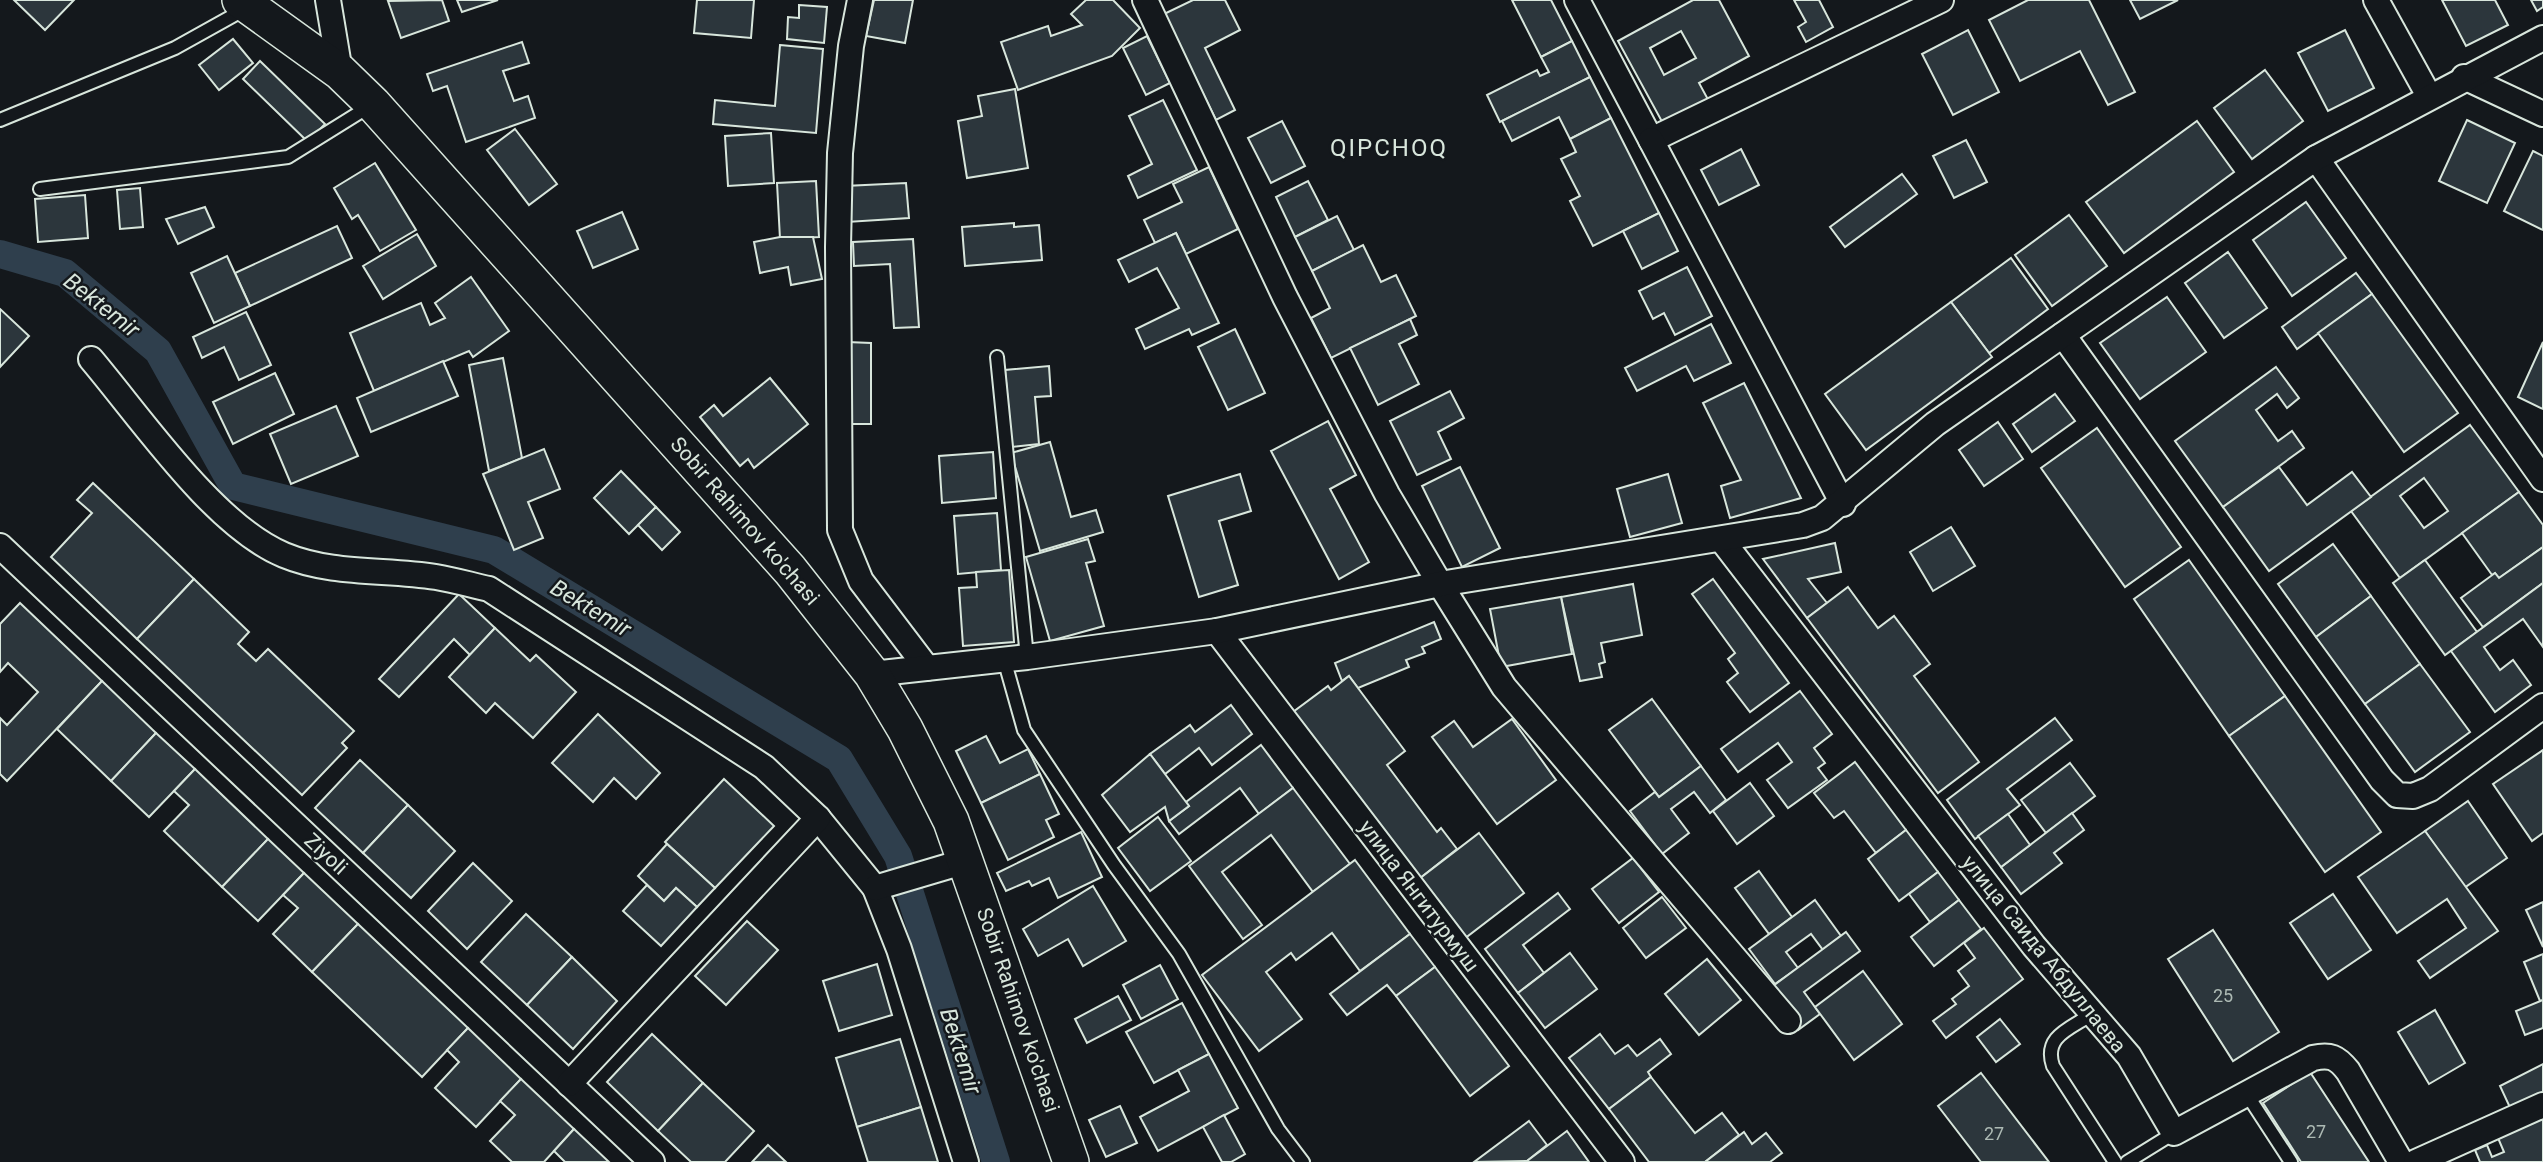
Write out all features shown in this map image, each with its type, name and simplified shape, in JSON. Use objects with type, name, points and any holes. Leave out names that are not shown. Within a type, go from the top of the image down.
[{"type":"street","points":[[328,0],[340,72]]},
{"type":"street","points":[[860,0],[850,46],[840,153],[840,530],[861,581],[927,668]]},
{"type":"street","points":[[1145,0],[1285,297],[1387,494],[1504,687],[1788,1021]]},
{"type":"street","points":[[1577,0],[1843,504]]},
{"type":"street","points":[[1651,140],[1941,0]]},
{"type":"street","points":[[2376,0],[2429,96]]},
{"type":"street","name":"Sobir Rahimov ko'chasi","points":[[244,4],[340,72],[373,104],[790,570],[872,674],[933,782],[966,860],[1071,1162]]},
{"type":"street","points":[[872,674],[1217,631],[1440,584],[1803,525],[1822,518],[1843,504],[1934,424],[2316,158],[2464,77],[2543,38]]},
{"type":"street","points":[[2464,77],[2543,114]]},
{"type":"street","points":[[2316,158],[2543,479]]},
{"type":"street","points":[[2063,335],[2382,780],[2397,795],[2413,796],[2430,789],[2543,706]]},
{"type":"street","points":[[91,359],[208,498],[242,532],[285,555],[341,569],[436,577],[489,589],[764,767],[885,885],[899,949],[967,1162]]},
{"type":"street","name":"улица Саида Абдуллаева","points":[[1721,539],[2034,946],[2129,1056],[2174,1133]]},
{"type":"street","name":"Ziyoli","points":[[0,546],[652,1162]]},
{"type":"street","name":"улица Янгитурмуш","points":[[1217,631],[1622,1162]]},
{"type":"street","points":[[569,1084],[818,818]]},
{"type":"street","points":[[885,885],[966,860]]},
{"type":"street","points":[[2174,1133],[2312,1058],[2326,1055],[2337,1059],[2348,1071],[2401,1162]]},
{"type":"street","points":[[2416,1162],[2543,1105]]},
{"type":"lane","points":[[0,120],[175,48],[244,4]]},
{"type":"lane","points":[[40,189],[288,157],[373,104]]},
{"type":"lane","points":[[997,357],[1016,658],[1024,730],[1114,865],[1179,954],[1278,1129],[1303,1162]]},
{"type":"lane","points":[[2092,1014],[2057,1037],[2049,1054],[2053,1066],[2115,1162]]},
{"type":"lane","points":[[2245,1093],[2291,1162]]},
{"type":"lane","points":[[2127,1162],[2174,1133]]},
{"type":"building","points":[[14,0],[74,0],[45,30]]},
{"type":"building","points":[[442,0],[449,21],[401,38],[388,1]]},
{"type":"building","points":[[457,0],[498,0],[462,12]]},
{"type":"building","points":[[697,0],[754,0],[751,38],[694,33]]},
{"type":"building","points":[[874,0],[913,0],[905,43],[866,36]]},
{"type":"building","points":[[1086,0],[1113,0],[1140,28],[1112,56],[1018,90],[1001,42],[1048,26],[1051,36],[1082,25],[1071,14]]},
{"type":"building","points":[[1193,0],[1225,0],[1240,30],[1205,48],[1235,110],[1216,120],[1164,14]]},
{"type":"building","points":[[1512,0],[1551,0],[1572,41],[1541,57]]},
{"type":"building","points":[[1693,0],[1719,0],[1749,56],[1699,83],[1711,105],[1666,129],[1618,41]],"holes":[[[1681,31],[1696,58],[1664,75],[1650,48]]]},
{"type":"building","points":[[1794,0],[1819,0],[1833,27],[1806,42],[1798,27],[1806,22]]},
{"type":"building","points":[[2028,0],[2089,0],[2135,92],[2108,105],[2080,51],[2020,81],[1989,20]]},
{"type":"building","points":[[2130,0],[2178,0],[2140,19]]},
{"type":"building","points":[[2442,0],[2495,0],[2508,25],[2466,46]]},
{"type":"building","points":[[2531,0],[2543,0],[2543,7],[2537,11]]},
{"type":"building","points":[[799,5],[827,7],[824,43],[787,39],[788,17],[799,18]]},
{"type":"building","points":[[1968,30],[1999,92],[1953,115],[1922,54]]},
{"type":"building","points":[[2345,30],[2374,88],[2328,111],[2298,53]]},
{"type":"building","points":[[1147,36],[1170,83],[1146,95],[1123,48]]},
{"type":"building","points":[[233,39],[253,63],[219,90],[199,65]]},
{"type":"building","points":[[1572,41],[1590,77],[1500,122],[1487,95],[1537,70],[1540,76],[1549,72],[1541,57]]},
{"type":"building","points":[[522,42],[529,63],[503,71],[514,101],[528,96],[535,118],[466,142],[447,86],[433,91],[427,74]]},
{"type":"building","points":[[780,45],[823,49],[816,133],[713,124],[715,100],[775,106]]},
{"type":"building","points":[[260,61],[325,124],[308,142],[243,79]]},
{"type":"building","points":[[2265,70],[2303,121],[2252,159],[2214,108]]},
{"type":"building","points":[[1590,77],[1611,118],[1570,139],[1559,117],[1512,141],[1502,121]]},
{"type":"building","points":[[1015,89],[1028,168],[967,178],[958,121],[982,116],[978,96]]},
{"type":"building","points":[[1163,100],[1197,170],[1138,198],[1128,176],[1152,164],[1129,116]]},
{"type":"building","points":[[1611,118],[1659,213],[1593,246],[1570,201],[1580,196],[1561,159],[1576,152],[1570,139]]},
{"type":"building","points":[[2467,120],[2515,143],[2487,203],[2439,181]]},
{"type":"building","points":[[1282,121],[1305,166],[1271,183],[1248,138]]},
{"type":"building","points":[[2197,121],[2234,172],[2124,253],[2086,202]]},
{"type":"building","points":[[515,129],[557,184],[529,205],[487,150]]},
{"type":"building","points":[[771,133],[774,183],[728,186],[725,136]]},
{"type":"building","points":[[1966,140],[1987,182],[1954,198],[1933,156]]},
{"type":"building","points":[[1741,149],[1759,185],[1719,205],[1701,170]]},
{"type":"building","points":[[2533,151],[2543,156],[2543,230],[2504,211]]},
{"type":"building","points":[[375,163],[416,230],[380,251],[358,215],[352,219],[334,188]]},
{"type":"building","points":[[1209,167],[1238,229],[1186,254],[1176,233],[1155,243],[1144,220],[1182,202],[1173,184]]},
{"type":"building","points":[[1902,174],[1917,194],[1845,247],[1830,227]]},
{"type":"building","points":[[816,181],[819,237],[780,239],[777,183]]},
{"type":"building","points":[[1308,181],[1328,220],[1295,237],[1276,197]]},
{"type":"building","points":[[906,183],[909,218],[847,222],[845,186]]},
{"type":"building","points":[[140,188],[143,227],[120,229],[117,190]]},
{"type":"building","points":[[85,195],[88,238],[38,242],[35,199]]},
{"type":"building","points":[[2306,202],[2346,258],[2292,296],[2253,240]]},
{"type":"building","points":[[205,207],[214,227],[178,244],[166,219]]},
{"type":"building","points":[[622,212],[638,249],[593,268],[577,231]]},
{"type":"building","points":[[1659,213],[1678,251],[1642,269],[1623,231]]},
{"type":"building","points":[[2069,215],[2107,266],[2052,306],[2015,255]]},
{"type":"building","points":[[1337,216],[1354,250],[1312,271],[1295,237]]},
{"type":"building","points":[[1014,223],[1014,227],[1039,225],[1042,260],[965,266],[962,227]]},
{"type":"building","points":[[337,226],[352,258],[250,306],[235,273]]},
{"type":"building","points":[[1176,233],[1219,323],[1192,335],[1189,329],[1145,349],[1136,329],[1179,308],[1157,268],[1129,282],[1118,260]]},
{"type":"building","points":[[417,234],[436,266],[383,299],[363,266]]},
{"type":"building","points":[[780,237],[813,237],[822,279],[791,285],[788,267],[760,273],[754,242]]},
{"type":"building","points":[[913,239],[919,327],[894,328],[890,264],[854,266],[853,242]]},
{"type":"building","points":[[1363,245],[1381,282],[1396,275],[1416,316],[1331,358],[1311,318],[1330,308],[1312,271]]},
{"type":"building","points":[[2228,252],[2267,308],[2224,338],[2185,283]]},
{"type":"building","points":[[227,256],[250,306],[214,323],[191,273]]},
{"type":"building","points":[[2011,258],[2048,309],[1989,353],[1951,302]]},
{"type":"building","points":[[1687,267],[1712,316],[1675,335],[1664,313],[1653,319],[1639,291]]},
{"type":"building","points":[[2356,273],[2372,294],[2297,349],[2282,327]]},
{"type":"building","points":[[471,277],[509,331],[473,357],[469,351],[374,391],[350,333],[421,303],[430,325],[445,318],[435,303]]},
{"type":"building","points":[[2372,294],[2458,413],[2404,452],[2318,333]]},
{"type":"building","points":[[2167,297],[2206,352],[2140,399],[2100,343]]},
{"type":"building","points":[[1951,302],[1992,357],[1866,450],[1825,394]]},
{"type":"building","points":[[0,309],[29,336],[0,367]]},
{"type":"building","points":[[246,312],[271,365],[239,380],[224,347],[202,358],[193,337]]},
{"type":"building","points":[[1410,319],[1417,335],[1399,344],[1419,384],[1378,405],[1350,348]]},
{"type":"building","points":[[1711,324],[1731,363],[1694,381],[1686,366],[1637,391],[1625,368]]},
{"type":"building","points":[[1235,329],[1265,393],[1228,410],[1198,347]]},
{"type":"building","points":[[847,342],[871,343],[871,424],[847,424]]},
{"type":"building","points":[[2543,342],[2543,409],[2518,397]]},
{"type":"building","points":[[503,358],[522,458],[489,471],[469,365]]},
{"type":"building","points":[[443,361],[458,396],[371,432],[357,398]]},
{"type":"building","points":[[1049,366],[1051,396],[1035,397],[1039,444],[1012,447],[1005,370]]},
{"type":"building","points":[[2276,367],[2299,398],[2287,408],[2277,394],[2256,410],[2278,441],[2292,431],[2304,448],[2223,507],[2175,441]]},
{"type":"building","points":[[275,373],[294,414],[233,444],[213,402]]},
{"type":"building","points":[[770,378],[808,424],[754,468],[748,459],[740,466],[700,417],[714,405],[723,416]]},
{"type":"building","points":[[1744,383],[1801,498],[1730,518],[1721,486],[1741,480],[1703,403]]},
{"type":"building","points":[[1450,391],[1464,418],[1438,432],[1451,459],[1417,475],[1390,421]]},
{"type":"building","points":[[2055,394],[2075,421],[2032,452],[2013,424]]},
{"type":"building","points":[[336,406],[358,456],[291,484],[270,434]]},
{"type":"building","points":[[1328,421],[1356,475],[1330,489],[1369,562],[1339,579],[1271,451]]},
{"type":"building","points":[[1998,422],[2023,459],[1984,486],[1959,450]]},
{"type":"building","points":[[2470,425],[2519,492],[2400,578],[2351,511]],"holes":[[[2424,478],[2448,511],[2424,528],[2400,496]]]},
{"type":"building","points":[[2097,428],[2181,547],[2125,587],[2041,468]]},
{"type":"building","points":[[1050,442],[1071,517],[1096,510],[1103,532],[1040,551],[1011,453]]},
{"type":"building","points":[[544,449],[560,489],[528,502],[543,538],[514,550],[483,474]]},
{"type":"building","points":[[993,452],[996,498],[942,503],[939,456]]},
{"type":"building","points":[[1460,467],[1500,548],[1462,567],[1422,486]]},
{"type":"building","points":[[2279,467],[2307,505],[2352,472],[2371,497],[2269,571],[2223,507]]},
{"type":"building","points":[[621,471],[656,507],[629,534],[594,498]]},
{"type":"building","points":[[1240,474],[1251,511],[1219,521],[1238,585],[1199,597],[1168,496]]},
{"type":"building","points":[[1668,474],[1682,523],[1630,537],[1617,489]]},
{"type":"building","points":[[93,483],[194,579],[137,639],[51,557],[92,513],[77,500]]},
{"type":"building","points":[[2519,492],[2543,525],[2543,547],[2499,578],[2495,573],[2492,575],[2462,533]]},
{"type":"building","points":[[656,507],[680,532],[662,550],[638,525]]},
{"type":"building","points":[[997,513],[1001,570],[958,574],[954,516]]},
{"type":"building","points":[[1951,527],[1975,566],[1933,591],[1910,552]]},
{"type":"building","points":[[1088,539],[1095,561],[1086,563],[1104,626],[1050,641],[1026,557]]},
{"type":"building","points":[[1835,543],[1841,572],[1808,579],[1827,603],[1807,618],[1763,559]]},
{"type":"building","points":[[2333,544],[2371,596],[2316,637],[2278,584]]},
{"type":"building","points":[[2543,547],[2543,583],[2483,627],[2461,598],[2495,573],[2499,578]]},
{"type":"building","points":[[2189,560],[2285,696],[2229,736],[2134,599]]},
{"type":"building","points":[[2425,560],[2477,632],[2445,655],[2393,583]]},
{"type":"building","points":[[1009,570],[1014,642],[963,646],[959,588],[977,587],[976,572]]},
{"type":"building","points":[[194,579],[249,632],[238,644],[256,661],[268,649],[354,731],[342,743],[347,748],[302,795],[137,639]]},
{"type":"building","points":[[1713,579],[1789,683],[1750,712],[1727,682],[1738,673],[1728,659],[1735,653],[1692,594]]},
{"type":"building","points":[[2543,583],[2543,647],[2523,619],[2484,647],[2500,670],[2513,660],[2531,685],[2495,712],[2451,651]]},
{"type":"building","points":[[1633,584],[1642,635],[1601,643],[1605,662],[1599,664],[1602,677],[1580,681],[1561,597]]},
{"type":"building","points":[[1848,587],[1878,628],[1894,616],[1930,664],[1914,676],[1979,762],[1938,793],[1807,618]]},
{"type":"building","points":[[459,594],[495,628],[470,655],[454,639],[399,697],[379,679]]},
{"type":"building","points":[[2371,596],[2420,664],[2365,704],[2316,637]]},
{"type":"building","points":[[1561,597],[1572,654],[1501,667],[1490,609]]},
{"type":"building","points":[[20,603],[102,681],[7,781],[0,774],[0,718],[7,725],[38,692],[8,663],[0,672],[0,624]]},
{"type":"building","points":[[1434,622],[1441,639],[1422,647],[1425,653],[1406,660],[1409,667],[1358,688],[1349,676],[1342,681],[1335,663]]},
{"type":"building","points":[[495,628],[530,661],[536,655],[576,692],[533,738],[495,703],[486,713],[449,677]]},
{"type":"building","points":[[2420,664],[2470,732],[2415,772],[2365,704]]},
{"type":"building","points":[[1349,676],[1405,751],[1387,765],[1437,832],[1441,828],[1457,849],[1419,879],[1293,712],[1328,686],[1331,690]]},
{"type":"building","points":[[102,681],[156,733],[111,781],[57,729]]},
{"type":"building","points":[[1800,691],[1832,734],[1814,748],[1825,763],[1818,768],[1827,780],[1788,808],[1767,780],[1792,762],[1778,743],[1738,772],[1721,749]]},
{"type":"building","points":[[2285,696],[2381,832],[2325,872],[2229,736]]},
{"type":"building","points":[[1652,699],[1701,766],[1659,797],[1609,730]]},
{"type":"building","points":[[1231,705],[1252,734],[1212,765],[1199,748],[1165,774],[1150,754],[1190,725],[1195,732]]},
{"type":"building","points":[[598,714],[660,773],[636,799],[614,778],[593,802],[552,763]]},
{"type":"building","points":[[2055,718],[2072,740],[2007,789],[2020,805],[1975,839],[1947,800]]},
{"type":"building","points":[[1512,719],[1556,780],[1497,824],[1432,737],[1454,721],[1473,747]]},
{"type":"building","points":[[156,733],[195,769],[149,817],[111,781]]},
{"type":"building","points":[[986,736],[1000,763],[1028,749],[1040,774],[981,803],[956,751]]},
{"type":"building","points":[[1261,745],[1293,788],[1259,814],[1240,788],[1179,834],[1169,821],[1189,806],[1186,802]]},
{"type":"building","points":[[2543,750],[2543,833],[2532,841],[2493,784]]},
{"type":"building","points":[[1150,754],[1189,806],[1169,821],[1165,807],[1130,832],[1102,795]]},
{"type":"building","points":[[360,760],[408,805],[363,853],[315,808]]},
{"type":"building","points":[[1855,762],[1906,830],[1876,853],[1844,811],[1834,818],[1814,793]]},
{"type":"building","points":[[2070,763],[2095,796],[2046,833],[2021,800]]},
{"type":"building","points":[[1701,766],[1726,800],[1710,813],[1694,792],[1671,809],[1689,833],[1662,854],[1630,811],[1655,792],[1659,797]]},
{"type":"building","points":[[195,769],[268,839],[222,887],[164,831],[189,805],[174,791]]},
{"type":"building","points":[[1040,774],[1059,814],[1046,820],[1054,837],[1008,860],[981,803]]},
{"type":"building","points":[[724,779],[774,826],[715,888],[665,842]]},
{"type":"building","points":[[1750,783],[1774,816],[1737,844],[1713,811]]},
{"type":"building","points":[[1293,788],[1350,864],[1313,892],[1271,835],[1222,872],[1262,925],[1243,939],[1189,866]]},
{"type":"building","points":[[2468,801],[2507,858],[2464,888],[2425,831]]},
{"type":"building","points":[[408,805],[455,851],[411,898],[363,853]]},
{"type":"building","points":[[2072,813],[2084,830],[2054,853],[2062,863],[2021,894],[2001,867]]},
{"type":"building","points":[[2008,814],[2030,845],[2001,867],[1978,836]]},
{"type":"building","points":[[1158,817],[1191,861],[1150,891],[1118,848]]},
{"type":"building","points":[[1906,830],[1938,872],[1899,901],[1868,859]]},
{"type":"building","points":[[2425,831],[2498,931],[2430,978],[2418,961],[2466,928],[2447,899],[2397,933],[2358,877]]},
{"type":"building","points":[[1081,832],[1102,877],[1058,898],[1049,878],[1032,886],[1029,881],[1006,891],[997,873]]},
{"type":"building","points":[[1479,833],[1524,893],[1464,939],[1419,879]]},
{"type":"building","points":[[268,839],[304,873],[258,921],[222,887]]},
{"type":"building","points":[[667,844],[715,888],[697,907],[676,888],[664,901],[638,876]]},
{"type":"building","points":[[1633,858],[1659,892],[1619,923],[1592,889]]},
{"type":"building","points":[[1355,860],[1410,934],[1360,971],[1332,933],[1296,960],[1291,953],[1266,972],[1302,1019],[1259,1051],[1202,975]]},
{"type":"building","points":[[473,863],[512,901],[467,949],[428,911]]},
{"type":"building","points":[[1759,871],[1792,917],[1769,934],[1735,888]]},
{"type":"building","points":[[1938,872],[1959,900],[1930,922],[1909,894]]},
{"type":"building","points":[[304,873],[358,924],[312,972],[273,934],[298,908],[283,895]]},
{"type":"building","points":[[647,885],[664,901],[676,888],[697,907],[661,946],[623,911]]},
{"type":"building","points":[[1093,886],[1126,941],[1083,966],[1068,939],[1038,956],[1023,929]]},
{"type":"building","points":[[1558,893],[1570,909],[1523,945],[1544,973],[1518,993],[1485,949]]},
{"type":"building","points":[[2333,894],[2371,950],[2328,979],[2290,923]]},
{"type":"building","points":[[1662,897],[1686,928],[1646,958],[1623,928]]},
{"type":"building","points":[[1815,900],[1841,936],[1823,950],[1811,934],[1786,952],[1798,968],[1775,984],[1749,949]]},
{"type":"building","points":[[1959,900],[1981,929],[1934,966],[1911,937]]},
{"type":"building","points":[[2543,902],[2543,947],[2526,910]]},
{"type":"building","points":[[526,914],[572,957],[527,1005],[481,962]]},
{"type":"building","points":[[747,921],[778,950],[726,1005],[695,976]]},
{"type":"building","points":[[358,924],[468,1028],[422,1077],[312,972]]},
{"type":"building","points":[[1984,928],[2023,979],[1946,1038],[1933,1021],[1956,1004],[1952,999],[1969,986],[1958,971],[1975,958],[1964,943]]},
{"type":"building","points":[[2213,930],[2279,1032],[2233,1061],[2168,959]]},
{"type":"building","points":[[1846,932],[1860,951],[1804,992],[1820,1014],[1798,1030],[1769,989]]},
{"type":"building","points":[[1410,934],[1435,967],[1396,996],[1387,985],[1347,1015],[1330,994]]},
{"type":"building","points":[[1570,953],[1597,989],[1545,1028],[1518,993]]},
{"type":"building","points":[[2543,954],[2543,1000],[2540,1001],[2524,962]]},
{"type":"building","points":[[572,957],[617,1001],[573,1049],[527,1005]]},
{"type":"building","points":[[1707,959],[1741,1000],[1699,1035],[1665,994]]},
{"type":"building","points":[[877,964],[892,1015],[839,1031],[823,981]]},
{"type":"building","points":[[1160,965],[1178,999],[1141,1019],[1123,985]]},
{"type":"building","points":[[1435,967],[1509,1066],[1470,1096],[1396,996]]},
{"type":"building","points":[[1863,971],[1902,1024],[1854,1060],[1815,1007]]},
{"type":"building","points":[[1118,996],[1131,1020],[1087,1043],[1075,1019]]},
{"type":"building","points":[[2543,1000],[2543,1028],[2525,1035],[2516,1011]]},
{"type":"building","points":[[1182,1003],[1209,1054],[1154,1083],[1126,1032]]},
{"type":"building","points":[[2435,1010],[2465,1063],[2429,1084],[2398,1032]]},
{"type":"building","points":[[2000,1019],[2020,1044],[1996,1062],[1977,1037]]},
{"type":"building","points":[[468,1028],[521,1079],[476,1127],[435,1088],[459,1062],[447,1050]]},
{"type":"building","points":[[652,1034],[703,1083],[658,1131],[607,1082]]},
{"type":"building","points":[[1600,1034],[1615,1054],[1628,1045],[1637,1056],[1660,1039],[1671,1054],[1648,1072],[1651,1077],[1609,1109],[1569,1058]]},
{"type":"building","points":[[900,1039],[921,1107],[857,1127],[836,1058]]},
{"type":"building","points":[[1209,1054],[1238,1108],[1158,1151],[1140,1117],[1189,1091],[1178,1070]]},
{"type":"building","points":[[2543,1064],[2543,1099],[2513,1114],[2500,1086]]},
{"type":"building","points":[[2310,1072],[2369,1162],[2301,1162],[2263,1103]]},
{"type":"building","points":[[1981,1073],[2049,1162],[1981,1162],[1938,1106]]},
{"type":"building","points":[[1651,1077],[1695,1133],[1722,1113],[1739,1135],[1705,1162],[1649,1162],[1609,1109]]},
{"type":"building","points":[[521,1079],[574,1129],[544,1162],[512,1162],[490,1141],[515,1115],[500,1101]]},
{"type":"building","points":[[703,1083],[754,1131],[725,1162],[691,1162],[658,1131]]},
{"type":"building","points":[[1120,1106],[1137,1143],[1106,1157],[1089,1120]]},
{"type":"building","points":[[921,1107],[938,1162],[868,1162],[857,1127]]},
{"type":"building","points":[[1224,1115],[1245,1154],[1231,1162],[1222,1162],[1203,1127]]},
{"type":"building","points":[[2543,1118],[2543,1162],[2480,1162],[2475,1150],[2487,1145],[2492,1157],[2504,1152],[2498,1138]]},
{"type":"building","points":[[1529,1121],[1547,1145],[1527,1161],[1474,1162]]},
{"type":"building","points":[[574,1129],[609,1162],[565,1162],[554,1151]]},
{"type":"building","points":[[1567,1131],[1589,1162],[1527,1162],[1527,1161]]},
{"type":"building","points":[[1744,1132],[1752,1144],[1766,1133],[1782,1153],[1770,1162],[1705,1162]]},
{"type":"building","points":[[768,1145],[786,1162],[752,1162]]},
{"type":"waterway","name":"Bektemir","points":[[0,254],[65,273],[158,351],[233,486],[494,550],[839,759],[898,856],[996,1162]]},
{"type":"district","name":"QIPCHOQ","points":[[1389,148]]}]
